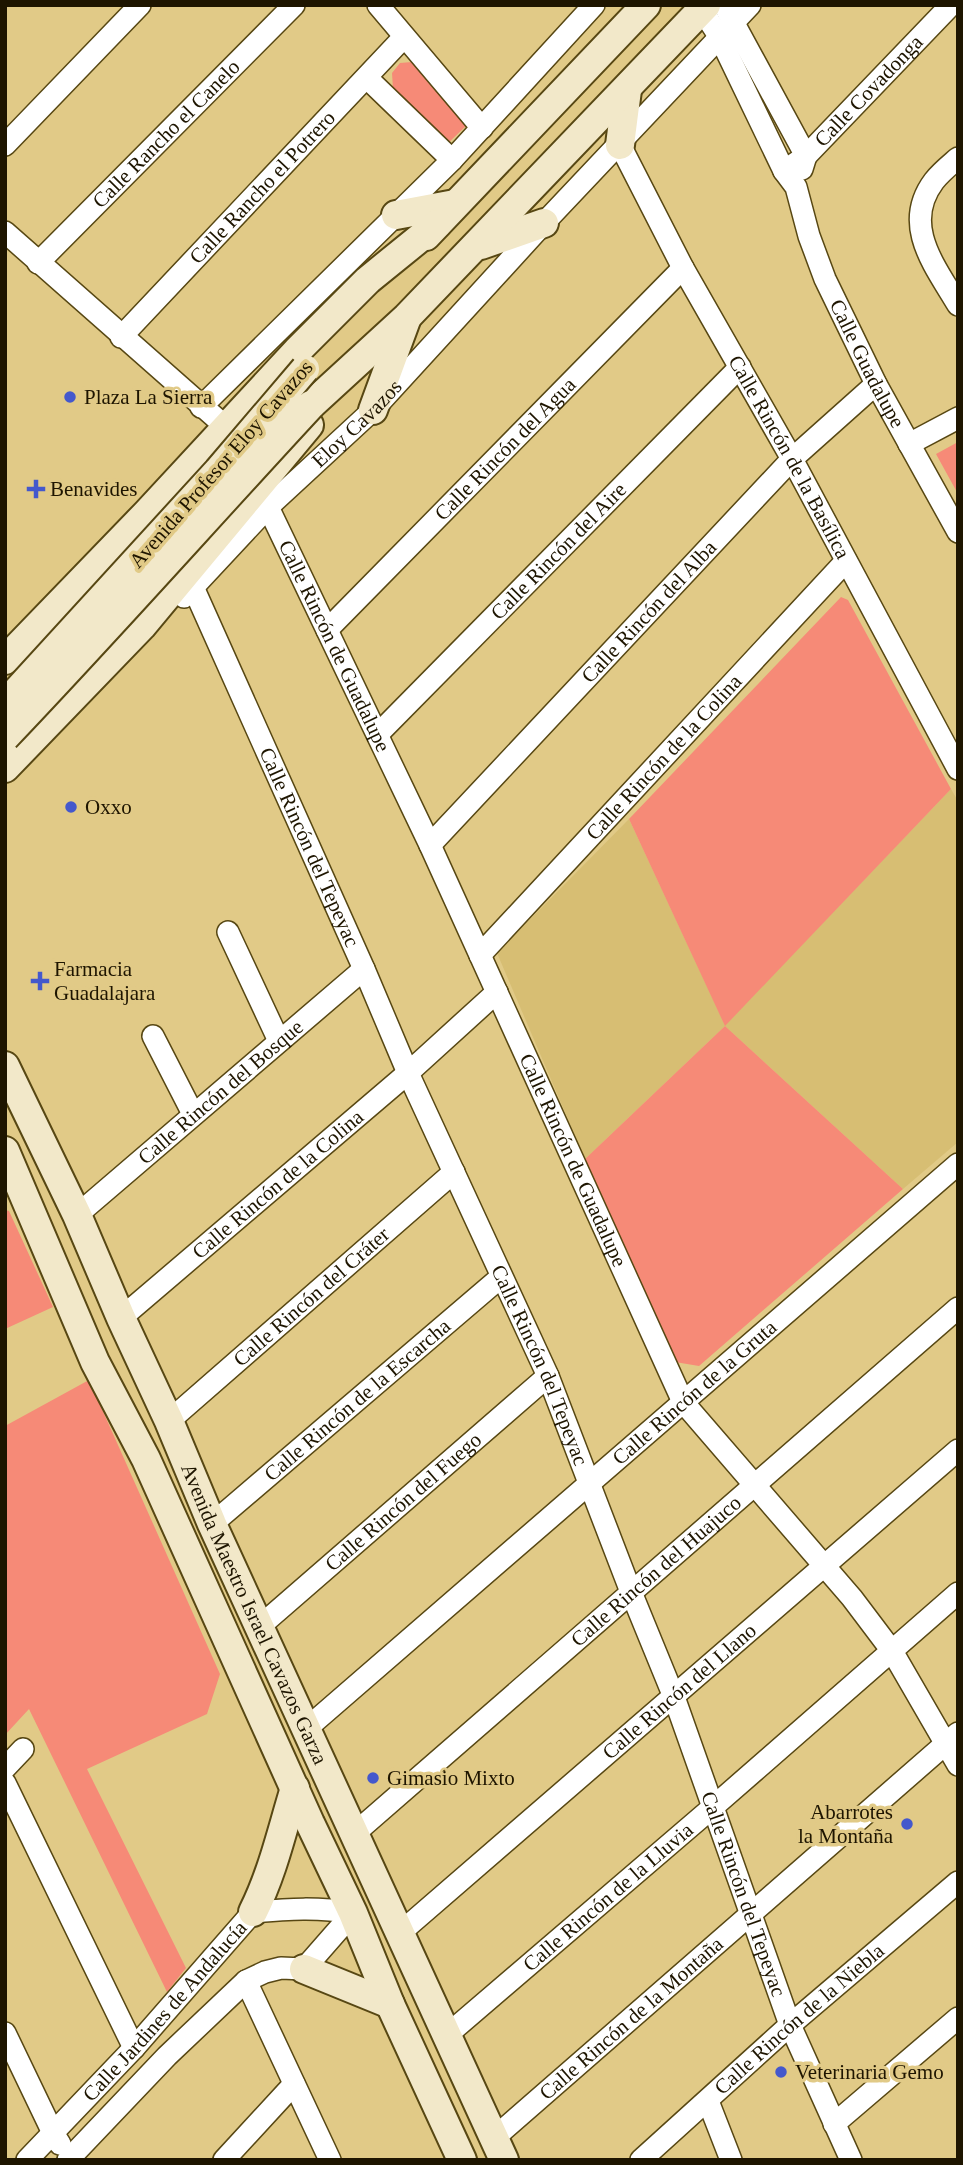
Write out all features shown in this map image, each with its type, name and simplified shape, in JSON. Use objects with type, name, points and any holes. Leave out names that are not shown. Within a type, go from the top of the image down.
[{"type":"main road","name":"Avenida Profesor Eloy Cavazos","points":[[5,704],[218,471],[305,369],[446,214],[646,5]]},
{"type":"main road","name":"Avenida Profesor Eloy Cavazos","points":[[5,768],[15,743],[91,646],[311,405],[407,317],[627,90],[717,16]]},
{"type":"main road","points":[[620,145],[627,90]]},
{"type":"main road","name":"Avenida Profesor Eloy Cavazos","points":[[13,652],[296,351],[368,280],[446,214]]},
{"type":"main road","points":[[396,215],[446,214]]},
{"type":"main road","points":[[475,247],[544,223]]},
{"type":"main road","points":[[373,410],[407,317]]},
{"type":"main road","name":"Avenida Profesor Eloy Cavazos","points":[[15,743],[78,694],[151,615],[330,400],[347,371]]},
{"type":"main road","points":[[13,652],[13,674],[17,686],[33,703],[45,706],[78,694]]},
{"type":"main road","points":[[5,696],[22,710],[26,727],[15,743]]},
{"type":"main road","name":"Avenida Maestro Israel Cavazos Garza","points":[[5,1066],[77,1215],[212,1524],[499,2149]]},
{"type":"main road","name":"Avenida Maestro Israel Cavazos Garza","points":[[5,1151],[68,1293],[95,1362],[146,1459],[462,2159]]},
{"type":"main road","points":[[68,1293],[80,1301],[91,1314],[129,1391],[141,1406],[169,1421]]},
{"type":"main road","points":[[146,1459],[163,1463],[184,1501],[212,1524]]},
{"type":"main road","points":[[253,1912],[272,1868],[295,1788]]},
{"type":"main road","points":[[355,1833],[350,1878],[353,1913],[393,1952],[420,1973]]},
{"type":"main road","points":[[304,1969],[390,2004]]},
{"type":"street","points":[[5,145],[140,5]]},
{"type":"street","name":"Calle Rancho el Canelo","points":[[38,263],[294,5]]},
{"type":"street","points":[[378,5],[482,128]]},
{"type":"street","points":[[201,407],[452,160],[594,5]]},
{"type":"street","name":"Eloy Cavazos","points":[[78,694],[140,643],[268,507],[373,410],[544,223],[620,145],[717,16],[750,5]]},
{"type":"street","name":"Calle Covadonga","points":[[806,156],[951,5]]},
{"type":"street","points":[[717,16],[806,156],[790,179]]},
{"type":"street","name":"Calle Guadalupe","points":[[717,16],[790,179],[825,279],[876,384],[958,532]]},
{"type":"street","name":"Calle Rancho el Potrero","points":[[121,337],[404,37]]},
{"type":"street","points":[[367,78],[452,160]]},
{"type":"street","name":"Calle Rincón de la Basílica","points":[[620,145],[683,268],[792,459],[958,769]]},
{"type":"street","points":[[958,158],[935,180],[926,194],[920,226],[923,245],[958,305]]},
{"type":"street","points":[[5,232],[226,428]]},
{"type":"street","name":"Calle Rincón del Agua","points":[[327,630],[683,268]]},
{"type":"street","name":"Calle Rincón del Aire","points":[[378,734],[740,367]]},
{"type":"street","name":"Calle Rincón del Alba","points":[[430,845],[792,459],[876,384]]},
{"type":"street","points":[[909,444],[958,418]]},
{"type":"street","name":"Calle Rincón de Guadalupe","points":[[268,507],[430,845],[683,1402],[825,1566],[891,1651],[952,1738],[958,1765]]},
{"type":"street","name":"Calle Rincón de la Colina","points":[[480,955],[846,561]]},
{"type":"street","name":"Calle Rincón del Tepeyac","points":[[193,587],[408,1073],[548,1376],[674,1697],[790,2025],[851,2160]]},
{"type":"street","points":[[228,932],[279,1041]]},
{"type":"street","name":"Calle Rincón del Bosque","points":[[77,1215],[363,969]]},
{"type":"street","name":"Calle Rincón de la Colina","points":[[121,1318],[408,1073],[497,992]]},
{"type":"street","points":[[153,1036],[193,1114]]},
{"type":"street","name":"Calle Rincón de la Gruta","points":[[306,1729],[958,1164]]},
{"type":"street","name":"Calle Rincón del Cráter","points":[[169,1421],[454,1172]]},
{"type":"street","name":"Calle Rincón de la Escarcha","points":[[212,1524],[501,1277]]},
{"type":"street","name":"Calle Rincón del Huajuco","points":[[355,1833],[958,1308]]},
{"type":"street","name":"Calle Rincón del Fuego","points":[[259,1627],[548,1376]]},
{"type":"street","name":"Calle Rincón del Llano","points":[[401,1933],[958,1450]]},
{"type":"street","name":"Calle Rincón de la Lluvia","points":[[447,2035],[958,1593]]},
{"type":"street","name":"Calle Rincón de la Montaña","points":[[499,2149],[752,1914],[952,1738]]},
{"type":"street","points":[[5,1768],[23,1749]]},
{"type":"street","points":[[5,1783],[134,2048]]},
{"type":"street","name":"Calle Rincón de la Niebla","points":[[641,2160],[790,2025],[958,1882]]},
{"type":"street","name":"Calle Jardines de Andalucía","points":[[27,2160],[134,2048],[253,1912],[300,1907],[353,1913]]},
{"type":"street","points":[[304,1969],[353,1913]]},
{"type":"street","name":"Calle Jardines de Andalucía","points":[[68,2159],[167,2056],[246,1981],[281,1968],[304,1969]]},
{"type":"street","points":[[246,1981],[330,2160]]},
{"type":"street","points":[[834,2124],[958,2018]]},
{"type":"street","points":[[5,2033],[68,2159]]},
{"type":"street","points":[[224,2160],[294,2084]]},
{"type":"street","points":[[708,2101],[732,2160]]},
{"type":"shaded area","points":[[412,62],[424,66],[469,123],[444,147],[393,89],[392,73],[400,63]]},
{"type":"shaded area","points":[[958,442],[958,494],[936,454]]},
{"type":"shaded area","points":[[841,597],[848,600],[951,789],[725,1026],[629,819]]},
{"type":"shaded area","points":[[951,789],[958,801],[958,1142],[903,1189],[725,1026],[585,1159],[497,953],[629,819],[725,1025]]},
{"type":"shaded area","points":[[725,1026],[903,1189],[699,1366],[675,1362],[585,1159]]},
{"type":"shaded area","points":[[5,1210],[9,1211],[53,1307],[5,1329]]},
{"type":"shaded area","points":[[89,1380],[220,1674],[207,1714],[87,1769],[186,1968],[167,1992],[29,1709],[5,1735],[5,1426]]},
{"type":"place","name":"Plaza La Sierra","points":[[70,397]]},
{"type":"place","name":"Benavides","points":[[36,489]]},
{"type":"place","name":"Oxxo","points":[[71,807]]},
{"type":"place","name":"Farmacia Guadalajara","points":[[40,981]]},
{"type":"place","name":"Gimasio Mixto","points":[[373,1778]]},
{"type":"place","name":"Abarrotes la Montaña","points":[[907,1824]]},
{"type":"place","name":"Veterinaria Gemo","points":[[781,2072]]}]
